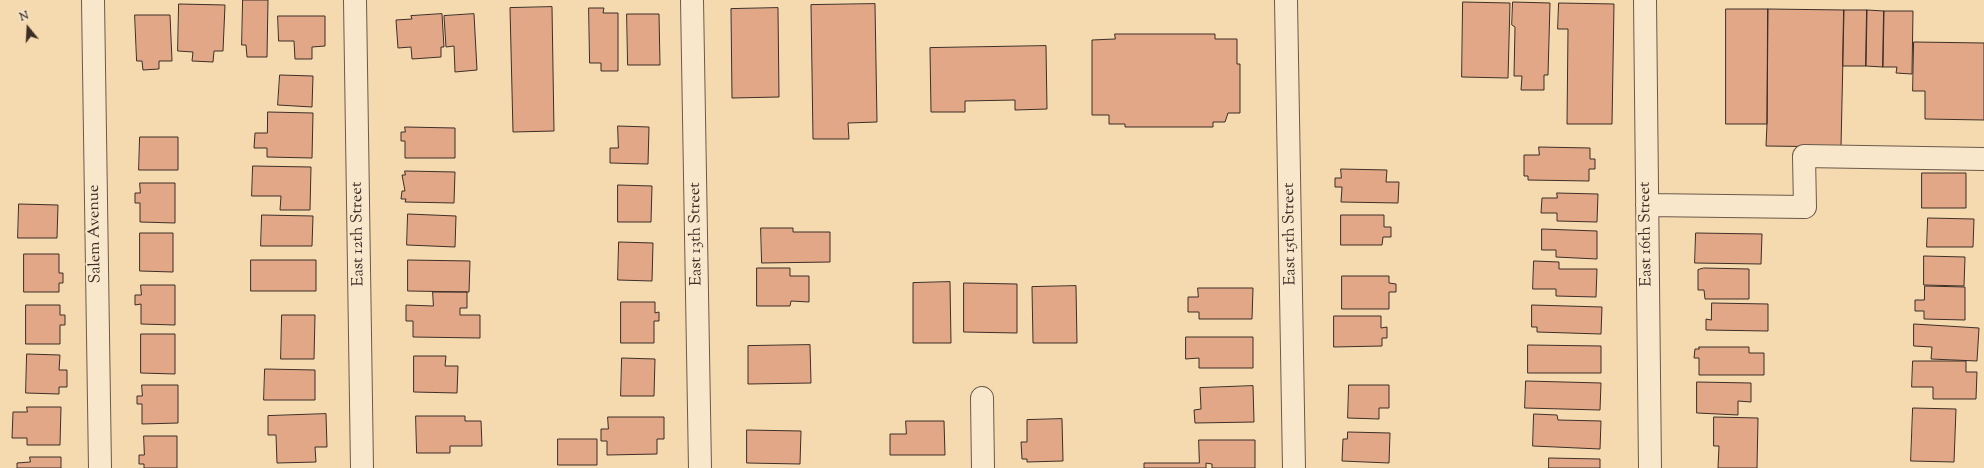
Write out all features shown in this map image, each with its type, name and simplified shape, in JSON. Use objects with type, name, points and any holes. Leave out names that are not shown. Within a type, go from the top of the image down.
[{"type":"street","name":"Salem Avenue","points":[[93,0],[100,468]]},
{"type":"street","name":"East 12th Street","points":[[355,0],[362,468]]},
{"type":"street","name":"East 13th Street","points":[[692,0],[700,468]]},
{"type":"street","name":"East 15th Street","points":[[1286,0],[1294,468]]},
{"type":"street","name":"East 16th Street","points":[[1645,0],[1650,468]]},
{"type":"street","points":[[1647,205],[1805,206],[1804,156],[1984,159]]},
{"type":"street","points":[[982,398],[983,468]]},
{"type":"building","points":[[243,0],[268,0],[267,57],[247,57],[246,45],[242,45]]},
{"type":"building","points":[[1463,2],[1510,3],[1508,78],[1462,77]]},
{"type":"building","points":[[1513,2],[1550,3],[1548,75],[1544,75],[1544,90],[1521,90],[1522,76],[1514,76],[1515,27],[1512,25]]},
{"type":"building","points":[[1559,3],[1614,4],[1612,124],[1567,124],[1568,29],[1558,29]]},
{"type":"building","points":[[179,4],[225,5],[223,51],[214,51],[213,62],[192,61],[193,52],[178,51]]},
{"type":"building","points":[[875,4],[877,122],[848,123],[849,139],[813,139],[811,5]]},
{"type":"building","points":[[552,7],[554,131],[513,132],[510,8]]},
{"type":"building","points":[[589,8],[604,8],[603,13],[618,13],[618,71],[601,71],[601,63],[590,63]]},
{"type":"building","points":[[778,8],[779,97],[732,98],[731,9]]},
{"type":"building","points":[[1726,9],[1768,9],[1767,124],[1726,124]]},
{"type":"building","points":[[1768,9],[1844,10],[1841,147],[1766,146]]},
{"type":"building","points":[[1844,10],[1867,10],[1866,66],[1843,66]]},
{"type":"building","points":[[1867,10],[1884,11],[1883,67],[1866,66]]},
{"type":"building","points":[[1884,11],[1913,11],[1912,74],[1896,73],[1897,67],[1883,67]]},
{"type":"building","points":[[442,14],[444,47],[441,47],[441,57],[412,59],[411,47],[398,48],[396,20],[412,19],[411,16]]},
{"type":"building","points":[[474,14],[477,70],[455,72],[454,46],[446,47],[444,16]]},
{"type":"building","points":[[627,14],[659,14],[660,65],[628,65]]},
{"type":"building","points":[[135,15],[170,15],[172,61],[159,61],[159,69],[143,70],[142,61],[137,61]]},
{"type":"building","points":[[278,16],[325,16],[325,46],[312,47],[312,59],[295,59],[294,41],[279,41]]},
{"type":"building","points":[[1115,34],[1215,34],[1215,39],[1237,39],[1237,64],[1240,64],[1240,113],[1228,113],[1225,122],[1213,122],[1213,127],[1125,127],[1125,124],[1109,124],[1109,115],[1092,115],[1092,40],[1115,39]]},
{"type":"building","points":[[1914,42],[1984,43],[1984,120],[1925,119],[1925,91],[1913,91]]},
{"type":"building","points":[[1046,46],[1047,109],[1015,110],[1015,100],[965,101],[965,112],[931,112],[930,48]]},
{"type":"building","points":[[280,75],[313,76],[312,107],[278,105]]},
{"type":"building","points":[[268,112],[313,113],[312,158],[267,157],[267,148],[254,148],[255,133],[267,133]]},
{"type":"building","points":[[618,126],[649,127],[648,164],[610,163],[610,148],[618,148]]},
{"type":"building","points":[[405,127],[455,128],[455,158],[405,158],[405,141],[401,141],[401,132],[405,132]]},
{"type":"building","points":[[140,137],[178,137],[178,170],[139,170]]},
{"type":"building","points":[[1539,147],[1590,148],[1590,159],[1595,159],[1595,169],[1589,169],[1589,181],[1528,180],[1528,176],[1524,176],[1524,155],[1539,155]]},
{"type":"building","points":[[253,166],[311,167],[310,210],[280,210],[281,196],[252,196]]},
{"type":"building","points":[[1341,169],[1387,170],[1386,182],[1399,182],[1398,203],[1341,202],[1342,187],[1335,187],[1335,178],[1341,178]]},
{"type":"building","points":[[405,171],[455,172],[454,203],[405,202],[406,199],[401,199],[402,191],[405,191],[402,175],[405,175]]},
{"type":"building","points":[[1922,173],[1966,173],[1966,208],[1922,208]]},
{"type":"building","points":[[140,183],[175,183],[175,223],[140,222],[140,203],[135,203],[135,193],[140,193]]},
{"type":"building","points":[[618,185],[652,186],[651,222],[618,222]]},
{"type":"building","points":[[1557,193],[1598,194],[1597,222],[1557,221],[1557,213],[1541,213],[1542,198],[1557,198]]},
{"type":"building","points":[[19,204],[58,205],[57,238],[18,238]]},
{"type":"building","points":[[408,214],[456,216],[455,247],[407,245]]},
{"type":"building","points":[[262,215],[313,216],[312,246],[261,246]]},
{"type":"building","points":[[1341,215],[1384,215],[1384,227],[1391,227],[1391,237],[1383,237],[1382,245],[1341,245]]},
{"type":"building","points":[[1928,218],[1974,219],[1973,247],[1927,247]]},
{"type":"building","points":[[761,228],[793,228],[793,232],[830,232],[830,262],[762,263]]},
{"type":"building","points":[[1542,229],[1597,231],[1597,259],[1556,257],[1556,250],[1542,250]]},
{"type":"building","points":[[140,233],[173,233],[173,272],[140,271]]},
{"type":"building","points":[[1696,233],[1762,234],[1761,264],[1695,263]]},
{"type":"building","points":[[619,242],[653,243],[652,281],[618,280]]},
{"type":"building","points":[[24,254],[59,254],[59,273],[63,273],[63,283],[59,283],[59,292],[24,292]]},
{"type":"building","points":[[1924,256],[1965,257],[1964,286],[1924,285]]},
{"type":"building","points":[[251,260],[316,260],[316,291],[251,291]]},
{"type":"building","points":[[408,260],[470,261],[469,292],[408,291]]},
{"type":"building","points":[[1534,261],[1559,262],[1559,269],[1597,269],[1596,297],[1556,296],[1556,289],[1533,289]]},
{"type":"building","points":[[757,268],[790,268],[790,276],[809,276],[809,302],[791,301],[790,306],[757,306]]},
{"type":"building","points":[[1704,268],[1749,269],[1749,299],[1705,299],[1704,290],[1698,290],[1698,270]]},
{"type":"building","points":[[1342,276],[1389,276],[1389,283],[1396,284],[1396,292],[1389,292],[1389,309],[1342,309]]},
{"type":"building","points":[[950,282],[951,343],[913,343],[913,283]]},
{"type":"building","points":[[964,283],[1017,284],[1017,333],[964,332]]},
{"type":"building","points":[[141,285],[175,285],[175,325],[141,324],[141,304],[135,305],[135,295],[141,295]]},
{"type":"building","points":[[1076,286],[1077,343],[1033,343],[1032,287]]},
{"type":"building","points":[[1925,286],[1965,287],[1965,320],[1924,319],[1924,311],[1915,311],[1915,300],[1924,300]]},
{"type":"building","points":[[1198,288],[1253,288],[1252,319],[1199,319],[1199,312],[1188,312],[1188,297],[1198,297]]},
{"type":"building","points":[[433,292],[467,292],[467,308],[460,308],[460,315],[480,315],[480,338],[413,337],[413,321],[406,321],[406,305],[433,306]]},
{"type":"building","points":[[621,302],[655,302],[655,313],[659,312],[659,321],[654,321],[654,343],[621,343]]},
{"type":"building","points":[[1712,303],[1768,304],[1768,331],[1706,330],[1706,319],[1711,320]]},
{"type":"building","points":[[26,305],[60,305],[60,315],[65,315],[65,325],[60,325],[60,344],[26,344]]},
{"type":"building","points":[[1532,305],[1602,307],[1601,334],[1537,332],[1537,327],[1532,327]]},
{"type":"building","points":[[282,315],[315,315],[314,359],[281,359]]},
{"type":"building","points":[[1334,316],[1381,316],[1381,328],[1387,327],[1387,338],[1382,338],[1382,346],[1334,347]]},
{"type":"building","points":[[1914,324],[1979,328],[1977,361],[1931,359],[1932,347],[1914,346]]},
{"type":"building","points":[[141,334],[175,334],[175,374],[141,373]]},
{"type":"building","points":[[1186,337],[1253,337],[1253,368],[1199,368],[1199,358],[1186,359]]},
{"type":"building","points":[[810,345],[811,383],[748,384],[748,346]]},
{"type":"building","points":[[1528,345],[1601,346],[1601,373],[1528,373]]},
{"type":"building","points":[[1699,347],[1749,347],[1749,353],[1764,353],[1764,375],[1699,375],[1699,358],[1694,358],[1695,349],[1699,349]]},
{"type":"building","points":[[27,354],[60,355],[59,370],[67,370],[67,387],[59,387],[59,394],[26,393]]},
{"type":"building","points":[[414,356],[446,356],[445,366],[458,366],[457,393],[414,392]]},
{"type":"building","points":[[622,358],[655,359],[654,396],[621,396]]},
{"type":"building","points":[[1913,361],[1966,361],[1966,372],[1977,372],[1976,399],[1933,399],[1933,387],[1912,387]]},
{"type":"building","points":[[265,369],[315,370],[315,400],[264,400]]},
{"type":"building","points":[[1526,381],[1601,383],[1600,410],[1525,408]]},
{"type":"building","points":[[1697,382],[1751,383],[1751,402],[1738,401],[1738,415],[1697,413]]},
{"type":"building","points":[[142,385],[178,385],[178,423],[142,424],[142,404],[137,404],[137,396],[142,396]]},
{"type":"building","points":[[1349,385],[1389,385],[1389,408],[1379,408],[1379,419],[1348,418]]},
{"type":"building","points":[[1253,386],[1254,422],[1195,423],[1194,410],[1201,409],[1200,388]]},
{"type":"building","points":[[27,407],[61,407],[60,445],[27,445],[27,438],[12,438],[13,412],[27,412]]},
{"type":"building","points":[[1913,408],[1956,409],[1954,462],[1911,461]]},
{"type":"building","points":[[326,414],[327,447],[315,447],[316,462],[277,463],[276,435],[268,435],[268,416]]},
{"type":"building","points":[[1534,414],[1557,415],[1558,420],[1601,421],[1600,449],[1533,446]]},
{"type":"building","points":[[416,416],[465,416],[465,421],[481,421],[482,446],[450,446],[450,453],[417,453]]},
{"type":"building","points":[[608,417],[664,417],[664,439],[657,439],[657,454],[607,455],[607,441],[601,441],[601,429],[608,429]]},
{"type":"building","points":[[1714,417],[1758,418],[1757,468],[1718,468],[1719,446],[1714,446]]},
{"type":"building","points":[[1062,419],[1063,461],[1027,462],[1027,459],[1022,459],[1021,442],[1027,442],[1027,420]]},
{"type":"building","points":[[906,421],[944,421],[945,455],[890,455],[890,434],[906,434]]},
{"type":"building","points":[[747,430],[801,431],[800,464],[747,463]]},
{"type":"building","points":[[1348,432],[1390,433],[1389,463],[1342,461],[1343,439],[1347,439]]},
{"type":"building","points":[[144,436],[177,436],[177,468],[144,468],[144,464],[139,464],[139,455],[144,455]]},
{"type":"building","points":[[558,439],[597,439],[597,465],[558,465]]},
{"type":"building","points":[[1199,440],[1255,440],[1255,468],[1212,468],[1212,464],[1206,463],[1206,468],[1144,468],[1144,463],[1199,463]]},
{"type":"building","points":[[30,457],[61,457],[61,468],[17,468],[17,463],[30,462]]},
{"type":"building","points":[[1549,458],[1600,459],[1600,468],[1549,468]]}]
